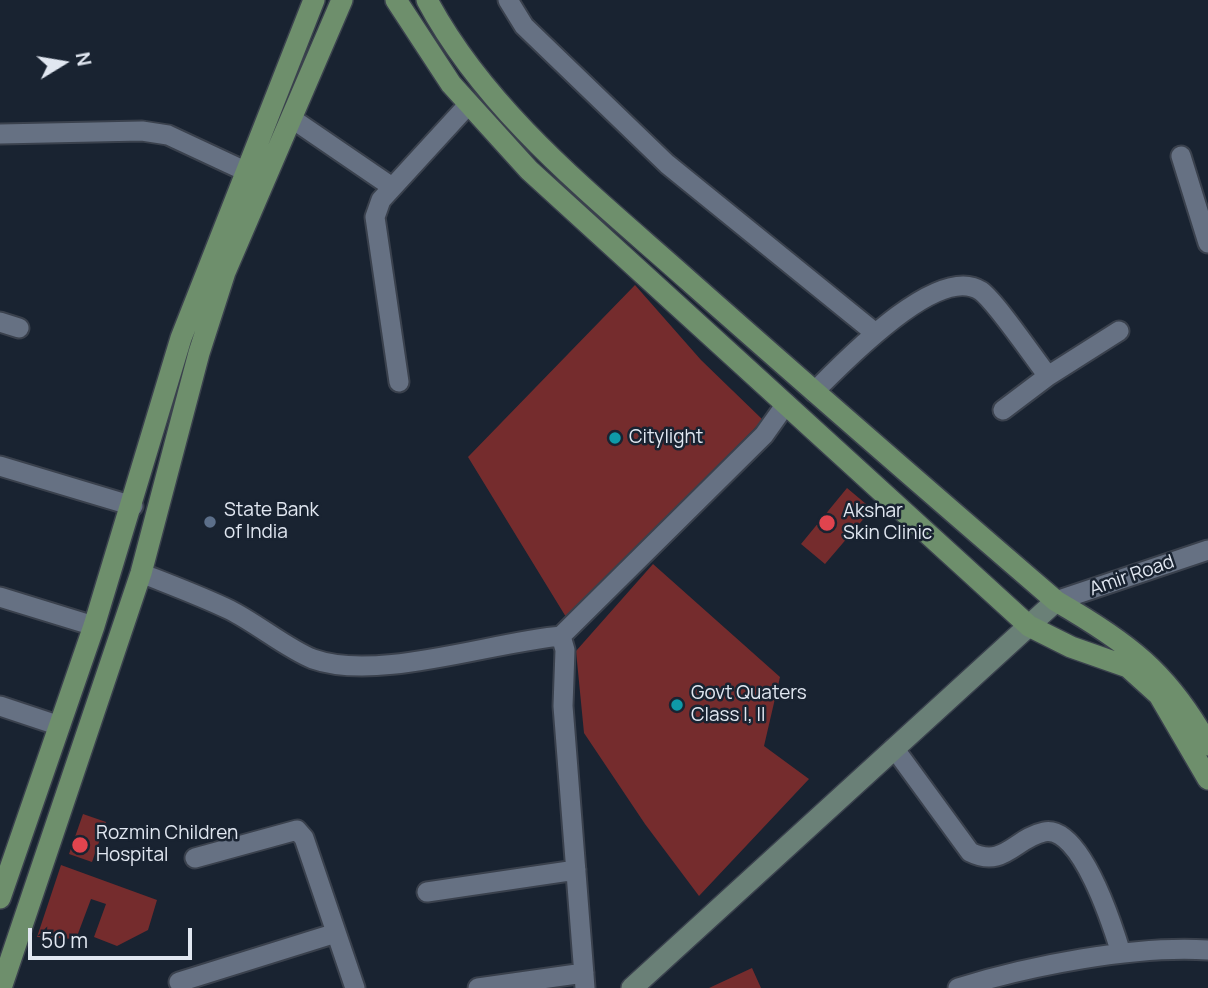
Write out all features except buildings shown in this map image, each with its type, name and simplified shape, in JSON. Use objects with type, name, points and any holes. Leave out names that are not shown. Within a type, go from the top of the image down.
[{"type":"main road","points":[[0,898],[133,506],[181,338],[314,0]]},
{"type":"main road","points":[[1,988],[141,573],[199,353],[225,272],[342,0]]},
{"type":"main road","points":[[396,0],[432,59],[468,105],[529,170],[1029,626],[1071,647],[1128,667],[1159,695],[1208,779]]},
{"type":"main road","points":[[427,0],[461,58],[507,111],[594,196],[814,392],[1056,601],[1107,631],[1148,662],[1189,710],[1208,744]]},
{"type":"main road","points":[[632,988],[1056,601]]},
{"type":"street","points":[[508,0],[524,26],[667,164],[874,332]]},
{"type":"street","points":[[398,382],[375,217],[381,200],[468,105]]},
{"type":"street","points":[[291,118],[392,187]]},
{"type":"street","points":[[0,134],[142,131],[179,139],[245,171]]},
{"type":"street","points":[[1181,156],[1208,243]]},
{"type":"street","points":[[814,392],[874,332],[917,302],[959,286],[982,292],[1048,376]]},
{"type":"street","points":[[0,322],[19,328]]},
{"type":"street","points":[[1003,410],[1048,376],[1119,331]]},
{"type":"street","points":[[141,573],[230,610],[311,659],[331,663],[420,661],[518,640],[561,636],[764,435],[786,404]]},
{"type":"street","points":[[0,466],[133,506]]},
{"type":"street","name":"Amir Road","points":[[1056,601],[1208,550]]},
{"type":"street","points":[[0,597],[94,626]]},
{"type":"street","points":[[478,988],[584,981],[563,706],[565,650],[561,636]]},
{"type":"street","points":[[0,706],[60,726]]},
{"type":"street","points":[[894,748],[970,852],[981,858],[996,858],[1043,832],[1055,832],[1063,837],[1079,857],[1109,911],[1121,954]]},
{"type":"street","points":[[195,858],[297,830],[304,838],[355,988]]},
{"type":"street","points":[[427,892],[576,870]]},
{"type":"street","points":[[179,982],[336,933]]},
{"type":"street","points":[[958,988],[1121,954],[1177,948],[1208,950]]},
{"type":"place","name":"Citylight","points":[[615,438]]},
{"type":"place","name":"State Bank of India","points":[[210,522]]},
{"type":"place","name":"Akshar Skin Clinic","points":[[827,523]]},
{"type":"place","name":"Govt Quaters Class I, II","points":[[677,705]]},
{"type":"place","name":"Rozmin Children Hospital","points":[[80,845]]}]
